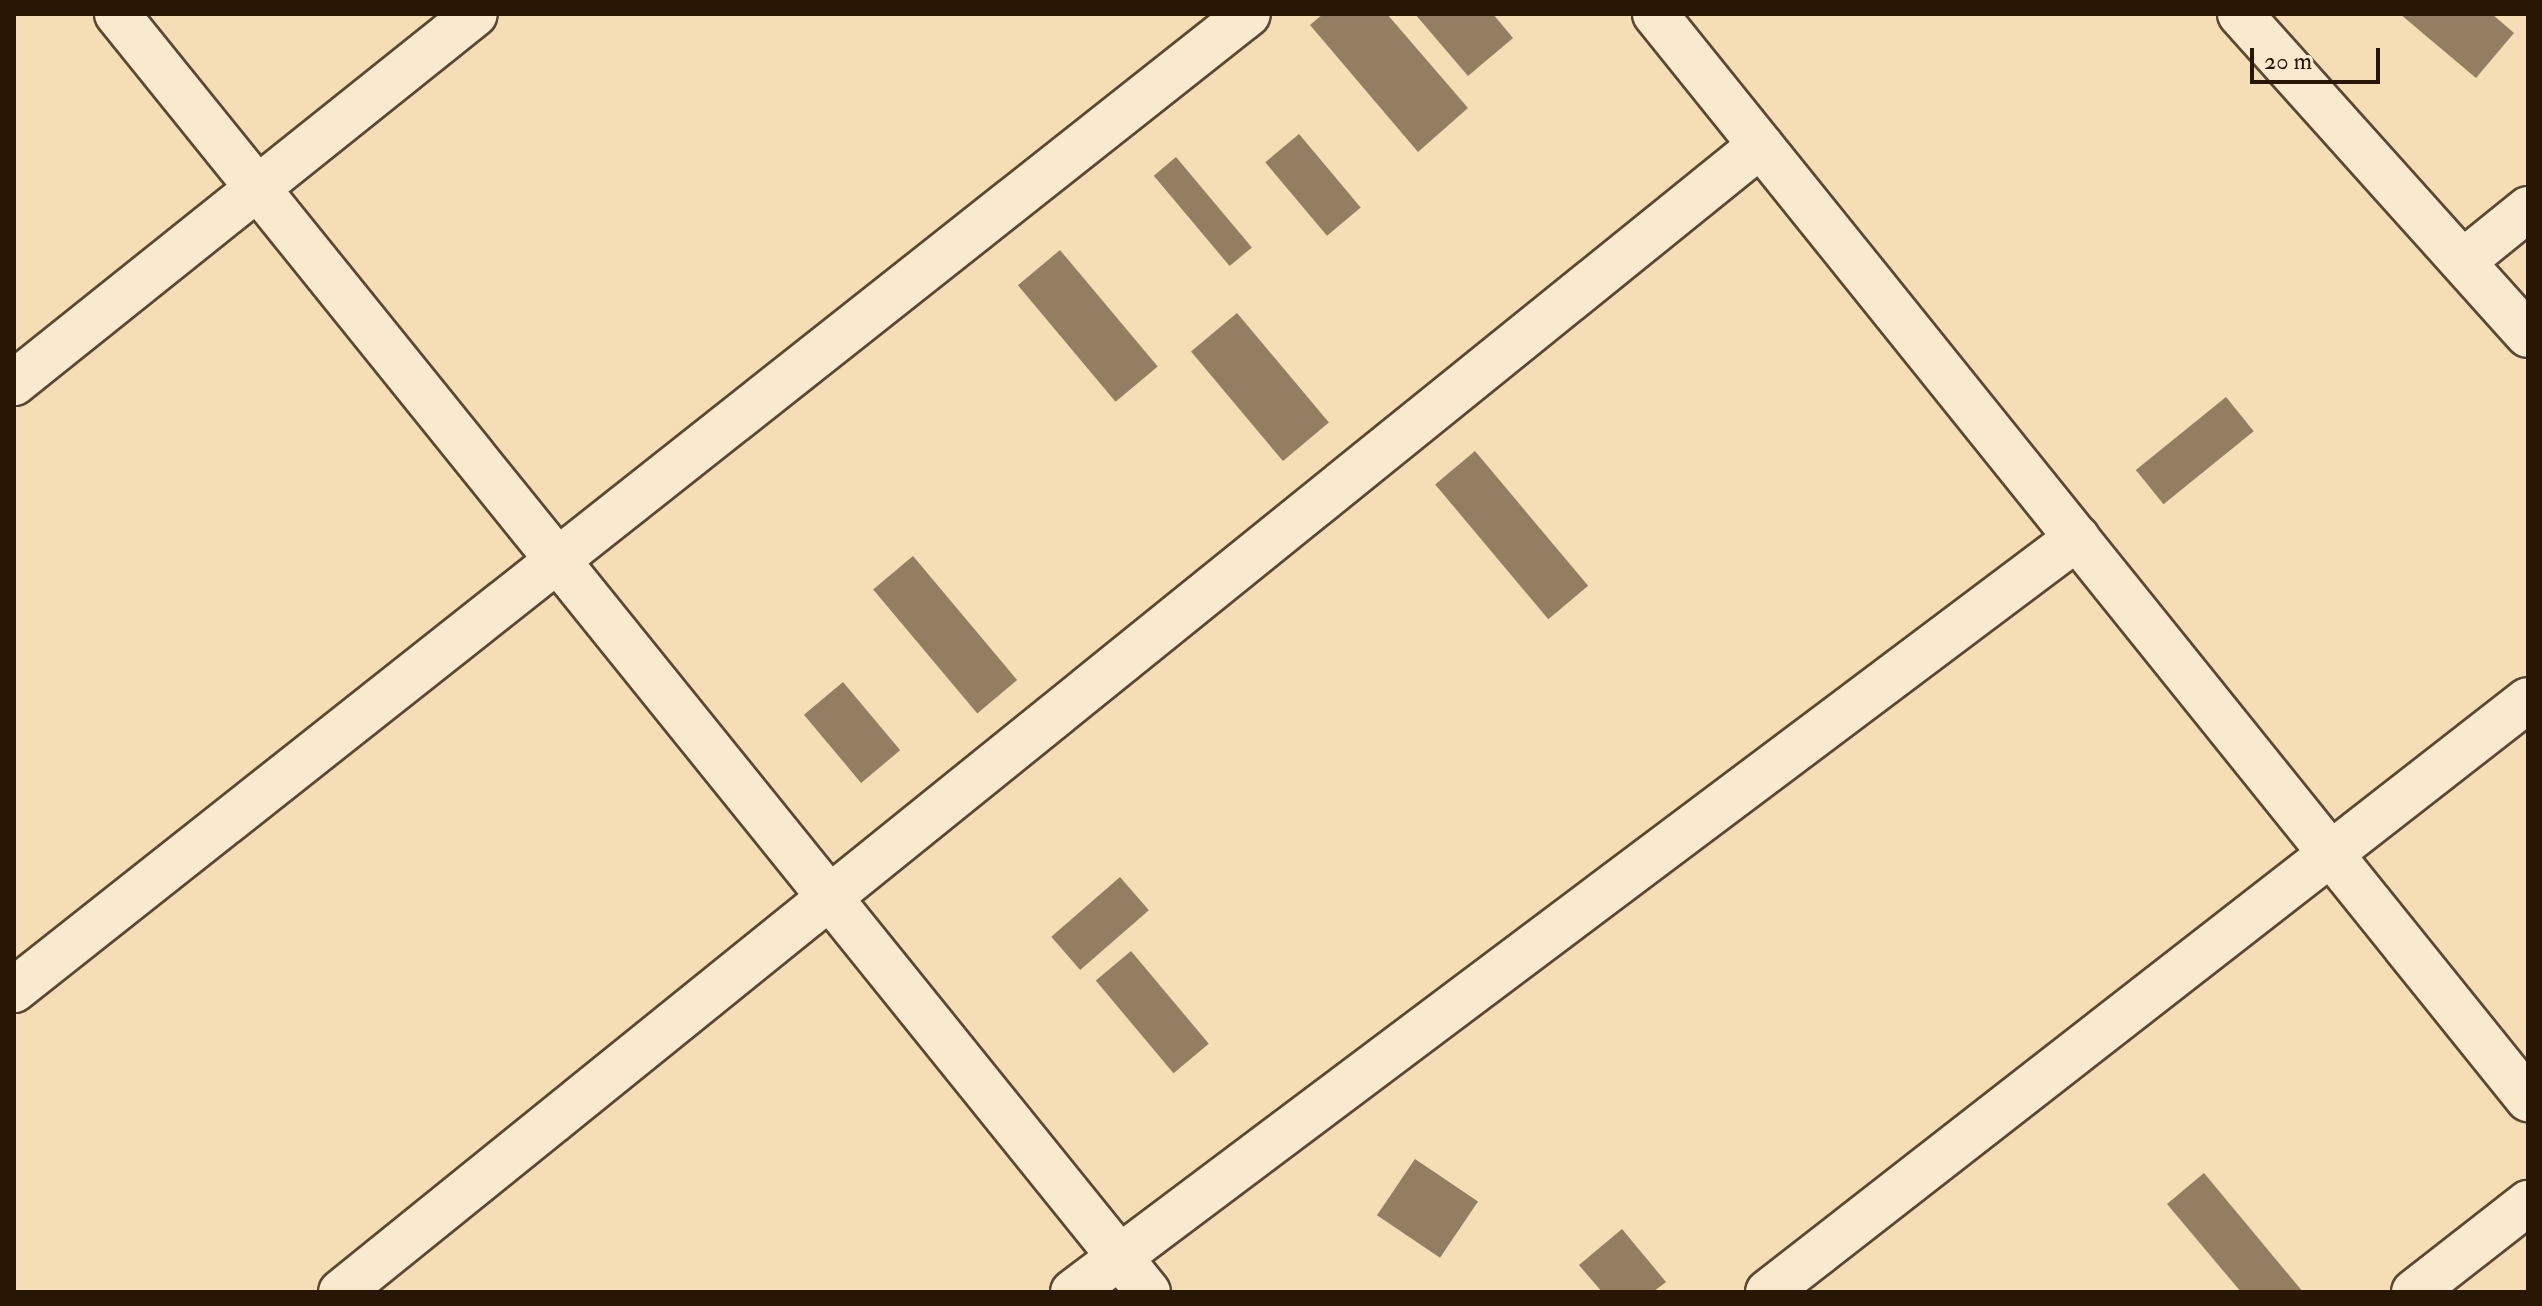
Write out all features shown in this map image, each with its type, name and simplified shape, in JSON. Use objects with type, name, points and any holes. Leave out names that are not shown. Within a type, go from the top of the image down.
[{"type":"street","points":[[117,14],[1148,1292]]},
{"type":"street","points":[[14,383],[256,186],[475,14]]},
{"type":"street","points":[[14,990],[1248,14]]},
{"type":"street","points":[[1655,14],[2528,1099]]},
{"type":"street","points":[[2240,14],[2465,260],[2528,335]]},
{"type":"street","points":[[341,1292],[1761,145]]},
{"type":"street","points":[[2465,260],[2528,209]]},
{"type":"street","points":[[1073,1292],[2077,538]]},
{"type":"street","points":[[1768,1292],[2528,700]]},
{"type":"street","points":[[2414,1292],[2528,1203]]},
{"type":"building","points":[[1323,14],[1387,14],[1468,108],[1418,152],[1310,25]]},
{"type":"building","points":[[1415,14],[1493,14],[1513,38],[1468,76]]},
{"type":"building","points":[[2400,14],[2492,14],[2514,33],[2476,78]]},
{"type":"building","points":[[1299,134],[1361,208],[1327,236],[1265,162]]},
{"type":"building","points":[[1176,157],[1252,247],[1230,266],[1154,176]]},
{"type":"building","points":[[1060,250],[1158,366],[1116,402],[1018,285]]},
{"type":"building","points":[[1237,313],[1329,423],[1283,461],[1191,352]]},
{"type":"building","points":[[2226,397],[2254,431],[2164,504],[2136,470]]},
{"type":"building","points":[[1475,451],[1588,586],[1548,619],[1435,484]]},
{"type":"building","points":[[913,556],[1017,680],[977,714],[873,589]]},
{"type":"building","points":[[843,682],[900,750],[861,783],[804,715]]},
{"type":"building","points":[[1120,877],[1149,910],[1080,970],[1051,937]]},
{"type":"building","points":[[1131,951],[1209,1044],[1174,1073],[1096,981]]},
{"type":"building","points":[[1415,1159],[1478,1201],[1440,1258],[1377,1215]]},
{"type":"building","points":[[2204,1173],[2303,1292],[2241,1292],[2167,1204]]},
{"type":"building","points":[[1622,1229],[1666,1282],[1653,1292],[1602,1292],[1579,1265]]}]
